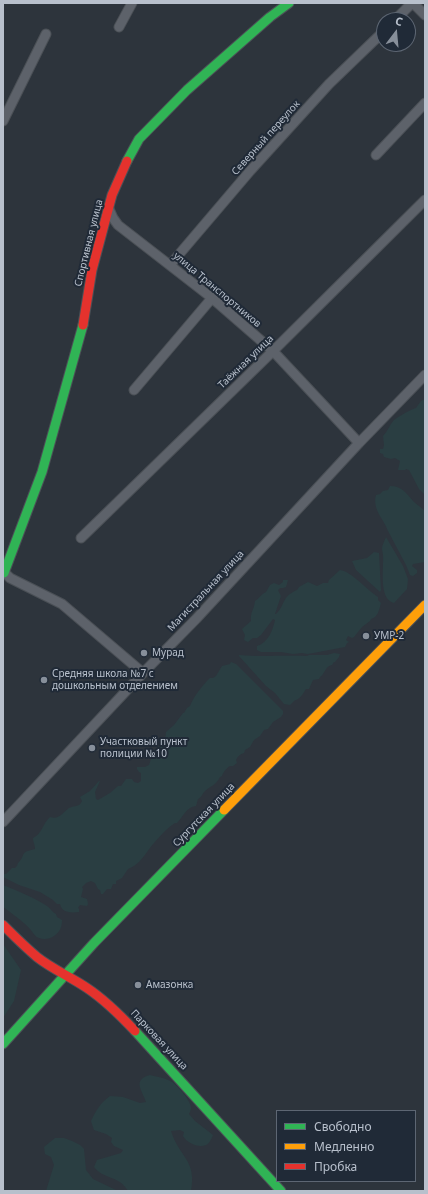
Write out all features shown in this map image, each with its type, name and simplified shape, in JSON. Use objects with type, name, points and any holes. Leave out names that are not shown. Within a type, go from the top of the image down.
[{"type":"main road","name":"Спортивная улица","points":[[4,572],[42,472],[82,324],[92,270],[112,195],[122,171],[139,140],[187,90],[289,3]]},
{"type":"main road","name":"Сургутская улица","points":[[3,1044],[94,943],[425,605]]},
{"type":"main road","name":"Парковая улица","points":[[3,924],[37,957],[96,994],[117,1011],[281,1191]]},
{"type":"street","points":[[119,27],[132,3]]},
{"type":"street","points":[[403,12],[413,3],[425,15]]},
{"type":"street","points":[[3,121],[46,34]]},
{"type":"street","name":"Северный переулок","points":[[170,265],[250,171],[329,84],[376,39]]},
{"type":"street","points":[[376,156],[425,104]]},
{"type":"street","name":"Таёжная улица","points":[[81,538],[425,200]]},
{"type":"street","name":"улица Транспортников","points":[[109,209],[118,225],[212,298],[273,351],[359,443]]},
{"type":"street","points":[[134,390],[212,298]]},
{"type":"street","name":"Магистральная улица","points":[[3,822],[143,673],[196,619],[359,443],[425,375]]},
{"type":"street","points":[[4,572],[10,578],[62,604],[143,673]]},
{"type":"green space","points":[[425,399],[425,495],[419,489],[409,470],[398,470],[400,461],[395,458],[391,459],[384,457],[383,454],[380,453],[380,449],[383,449],[383,436],[391,423],[408,411],[416,408],[421,401]]},
{"type":"green space","points":[[390,486],[398,487],[403,490],[425,511],[425,562],[413,564],[412,566],[417,570],[417,573],[413,576],[410,575],[377,510],[375,500],[376,495],[388,490]]},
{"type":"green space","points":[[386,537],[403,566],[408,579],[407,589],[394,603],[386,596],[383,582],[382,549]]},
{"type":"green space","points":[[374,552],[379,553],[380,592],[356,570],[352,561],[367,558]]},
{"type":"green space","points":[[340,570],[354,577],[378,597],[378,600],[381,603],[375,617],[362,627],[354,637],[352,638],[348,636],[346,640],[349,642],[345,647],[308,654],[261,652],[257,650],[257,646],[264,642],[269,636],[275,620],[273,619],[257,638],[253,638],[248,642],[244,640],[245,635],[242,629],[251,621],[255,601],[266,592],[270,585],[274,583],[279,585],[283,582],[283,580],[288,580],[286,587],[278,590],[281,596],[276,614],[288,595],[297,590],[299,587],[308,582],[317,586],[323,583],[328,583],[329,580]]},
{"type":"green space","points":[[334,653],[340,654],[335,662],[328,667],[319,679],[313,680],[309,689],[306,689],[300,698],[290,705],[284,704],[239,656],[307,656],[327,655]]},
{"type":"green space","points":[[231,662],[236,664],[283,711],[283,714],[254,740],[250,747],[238,757],[236,760],[237,763],[230,766],[217,782],[204,792],[198,799],[196,806],[187,810],[177,823],[172,825],[164,832],[136,865],[128,869],[122,878],[116,881],[116,884],[113,884],[111,889],[107,889],[103,894],[101,894],[95,883],[91,881],[86,883],[82,887],[81,897],[87,899],[87,906],[80,905],[78,908],[79,912],[70,912],[65,911],[60,904],[57,904],[40,892],[19,885],[3,877],[3,874],[6,874],[12,868],[17,866],[25,853],[35,849],[33,838],[38,834],[50,817],[59,817],[69,808],[78,806],[82,801],[80,797],[90,791],[99,781],[95,792],[96,799],[98,800],[118,786],[121,786],[126,779],[132,779],[134,782],[138,783],[141,781],[141,773],[137,767],[145,767],[149,765],[151,759],[149,756],[150,753],[162,745],[165,741],[166,732],[190,706],[201,688],[210,678],[216,676],[222,666],[230,664]]},
{"type":"green space","points":[[3,885],[31,897],[48,907],[56,914],[57,917],[62,920],[58,933],[47,939],[41,939],[36,936],[25,924],[3,907]]},
{"type":"green space","points":[[3,944],[21,970],[14,1001],[3,1018]]},
{"type":"green space","points":[[150,1075],[172,1082],[178,1087],[187,1098],[190,1105],[191,1109],[189,1114],[195,1121],[213,1135],[207,1144],[200,1146],[187,1141],[183,1136],[184,1132],[180,1130],[171,1131],[174,1140],[192,1172],[191,1191],[128,1191],[120,1182],[102,1174],[94,1167],[97,1160],[121,1153],[123,1150],[114,1146],[111,1142],[112,1138],[106,1134],[94,1130],[91,1121],[101,1104],[110,1096],[123,1097],[140,1103],[146,1102],[140,1083],[144,1077]]},
{"type":"green space","points":[[55,1138],[64,1138],[80,1145],[84,1149],[86,1170],[93,1179],[118,1191],[46,1191],[54,1165],[51,1157],[45,1154],[44,1147]]},
{"type":"traffic: fast","points":[[127,161],[139,139],[187,90],[270,17],[289,3]]},
{"type":"traffic: fast","points":[[4,573],[42,472],[83,325]]},
{"type":"traffic: fast","points":[[3,1044],[94,943],[224,810]]},
{"type":"traffic: fast","points":[[135,1031],[281,1191]]},
{"type":"traffic: slow","points":[[224,810],[425,605]]},
{"type":"traffic: jam","points":[[83,325],[92,270],[112,195],[127,161]]},
{"type":"traffic: jam","points":[[3,925],[37,957],[94,993],[135,1031]]},
{"type":"place","name":"УМР-2","points":[[366,636]]},
{"type":"place","name":"Мурад","points":[[144,653]]},
{"type":"place","name":"Средняя школа №7 с дошкольным отделением","points":[[44,680]]},
{"type":"place","name":"Участковый пункт полиции №10","points":[[92,748]]},
{"type":"place","name":"Амазонка","points":[[138,985]]}]
